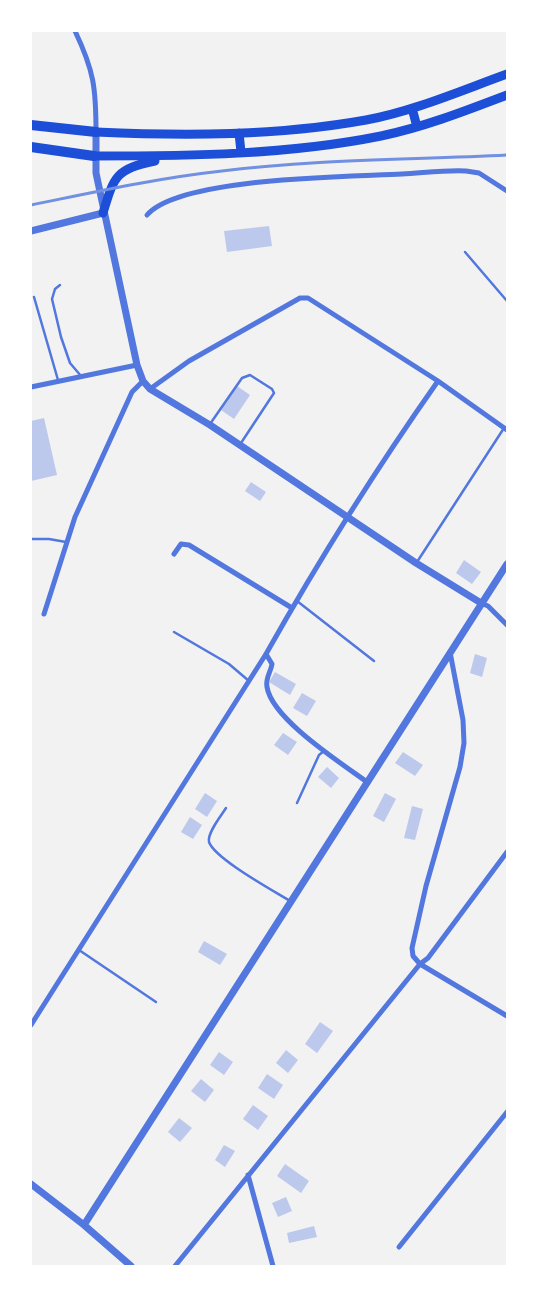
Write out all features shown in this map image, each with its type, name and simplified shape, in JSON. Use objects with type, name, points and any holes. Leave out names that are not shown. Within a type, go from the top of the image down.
[{"type":"highway","points":[[31,125],[96,132],[144,134],[239,133],[327,126],[412,108],[507,74]]},
{"type":"highway","points":[[31,147],[94,156],[178,156],[348,142],[417,127],[507,96]]},
{"type":"highway","points":[[412,108],[417,127]]},
{"type":"highway","points":[[239,133],[241,152]]},
{"type":"highway","points":[[103,213],[112,183],[120,172],[134,165],[178,156]]},
{"type":"street","points":[[76,31],[92,68],[96,98],[94,156],[103,213],[136,365],[143,381],[150,388],[240,444],[416,563],[488,606],[507,625]]},
{"type":"street","points":[[147,215],[160,203],[198,193],[252,183],[308,178],[466,171],[479,174],[507,191]]},
{"type":"street","points":[[31,231],[103,213]]},
{"type":"street","points":[[150,388],[189,361],[303,297],[308,298],[438,381],[506,429]]},
{"type":"street","points":[[33,385],[59,382],[136,365]]},
{"type":"street","points":[[44,614],[66,542],[129,397],[135,387],[143,381]]},
{"type":"street","points":[[31,1025],[266,654],[296,600],[392,446],[438,381]]},
{"type":"street","points":[[174,554],[182,544],[189,545],[292,608]]},
{"type":"street","points":[[84,1224],[507,564]]},
{"type":"street","points":[[450,652],[463,720],[464,743],[460,767],[413,938],[413,956],[420,964],[507,1016]]},
{"type":"street","points":[[266,654],[272,664],[266,681],[267,689],[278,711],[324,751],[367,782]]},
{"type":"street","points":[[175,1266],[420,964],[428,958],[507,852]]},
{"type":"street","points":[[399,1247],[507,1112]]},
{"type":"street","points":[[248,1175],[273,1266]]},
{"type":"street","points":[[31,1184],[84,1224],[131,1266]]},
{"type":"lane","points":[[465,252],[507,301]]},
{"type":"lane","points":[[60,285],[55,289],[52,299],[61,337],[70,363],[83,377]]},
{"type":"lane","points":[[34,297],[59,382]]},
{"type":"lane","points":[[210,425],[242,378],[250,375],[272,389],[273,396],[240,444]]},
{"type":"lane","points":[[416,563],[506,429]]},
{"type":"lane","points":[[31,538],[49,538],[66,542]]},
{"type":"lane","points":[[296,600],[374,661]]},
{"type":"lane","points":[[174,632],[215,655],[249,681]]},
{"type":"lane","points":[[297,803],[319,755],[324,751]]},
{"type":"lane","points":[[226,808],[210,836],[211,845],[229,863],[292,902]]},
{"type":"lane","points":[[78,950],[156,1002]]},
{"type":"building","points":[[269,226],[272,246],[227,252],[224,231]]},
{"type":"building","points":[[237,386],[250,395],[234,419],[221,410]]},
{"type":"building","points":[[44,418],[57,475],[31,481],[31,421]]},
{"type":"building","points":[[251,482],[266,492],[260,501],[245,491]]},
{"type":"building","points":[[464,560],[481,572],[472,584],[456,573]]},
{"type":"building","points":[[475,654],[487,658],[482,677],[470,673]]},
{"type":"building","points":[[275,672],[296,684],[290,695],[269,682]]},
{"type":"building","points":[[302,693],[316,701],[307,716],[293,708]]},
{"type":"building","points":[[283,733],[297,742],[288,755],[274,745]]},
{"type":"building","points":[[403,752],[423,765],[415,776],[395,763]]},
{"type":"building","points":[[327,767],[339,778],[331,788],[318,777]]},
{"type":"building","points":[[205,793],[217,801],[207,817],[195,809]]},
{"type":"building","points":[[385,793],[396,799],[384,822],[373,816]]},
{"type":"building","points":[[412,806],[423,809],[415,840],[404,838]]},
{"type":"building","points":[[190,817],[202,825],[193,839],[181,832]]},
{"type":"building","points":[[204,941],[227,954],[220,965],[198,952]]},
{"type":"building","points":[[320,1022],[333,1031],[317,1053],[305,1044]]},
{"type":"building","points":[[286,1050],[298,1060],[288,1073],[276,1063]]},
{"type":"building","points":[[219,1052],[233,1062],[224,1075],[210,1065]]},
{"type":"building","points":[[267,1074],[283,1085],[274,1099],[258,1088]]},
{"type":"building","points":[[201,1079],[214,1090],[205,1102],[191,1091]]},
{"type":"building","points":[[253,1105],[268,1116],[258,1130],[243,1119]]},
{"type":"building","points":[[179,1118],[192,1128],[180,1142],[168,1132]]},
{"type":"building","points":[[224,1145],[235,1151],[225,1167],[215,1160]]},
{"type":"building","points":[[285,1164],[309,1181],[301,1193],[277,1176]]},
{"type":"building","points":[[286,1197],[292,1211],[278,1217],[272,1203]]},
{"type":"building","points":[[314,1226],[317,1237],[289,1243],[287,1233]]},
{"type":"railway","points":[[31,205],[150,181],[258,167],[329,162],[507,155]]}]
